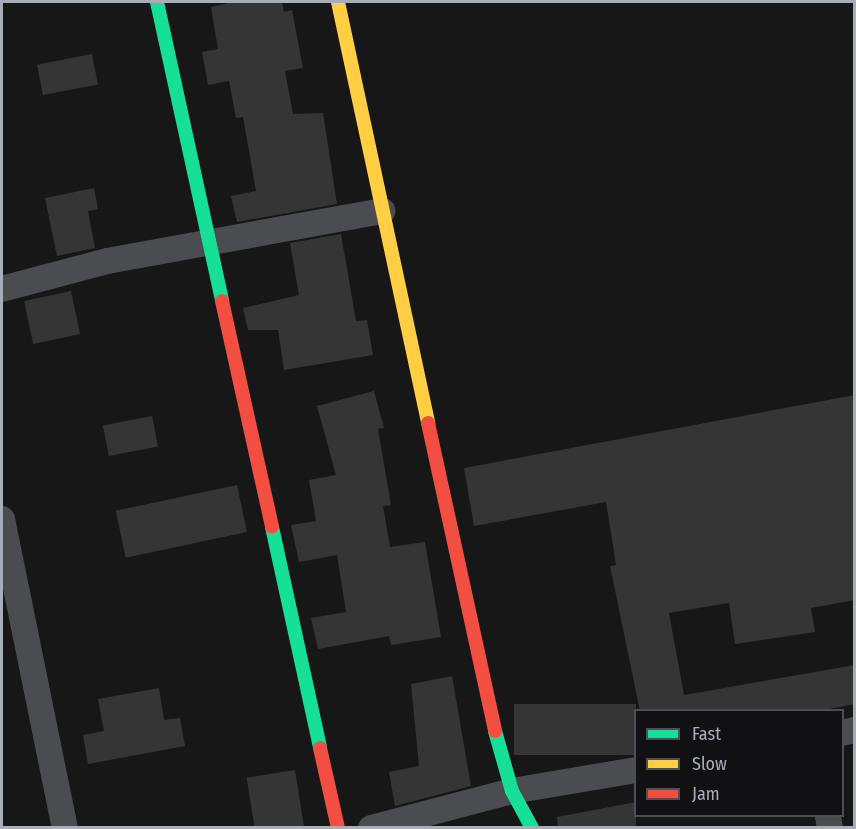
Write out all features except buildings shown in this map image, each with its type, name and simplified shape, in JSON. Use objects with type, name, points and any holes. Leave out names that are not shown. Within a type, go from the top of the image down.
[{"type":"main road","points":[[157,2],[207,242],[338,828]]},
{"type":"main road","points":[[338,2],[512,791],[531,828]]},
{"type":"street","points":[[2,289],[207,242],[383,211]]},
{"type":"street","points":[[2,519],[65,828]]},
{"type":"street","points":[[371,828],[512,791],[634,770]]},
{"type":"traffic: fast","points":[[157,2],[222,301]]},
{"type":"traffic: fast","points":[[272,527],[320,748]]},
{"type":"traffic: fast","points":[[495,731],[512,791],[532,828]]},
{"type":"traffic: slow","points":[[338,2],[428,423]]},
{"type":"traffic: jam","points":[[222,301],[272,527]]},
{"type":"traffic: jam","points":[[428,423],[495,731]]},
{"type":"traffic: jam","points":[[320,748],[338,828]]}]
